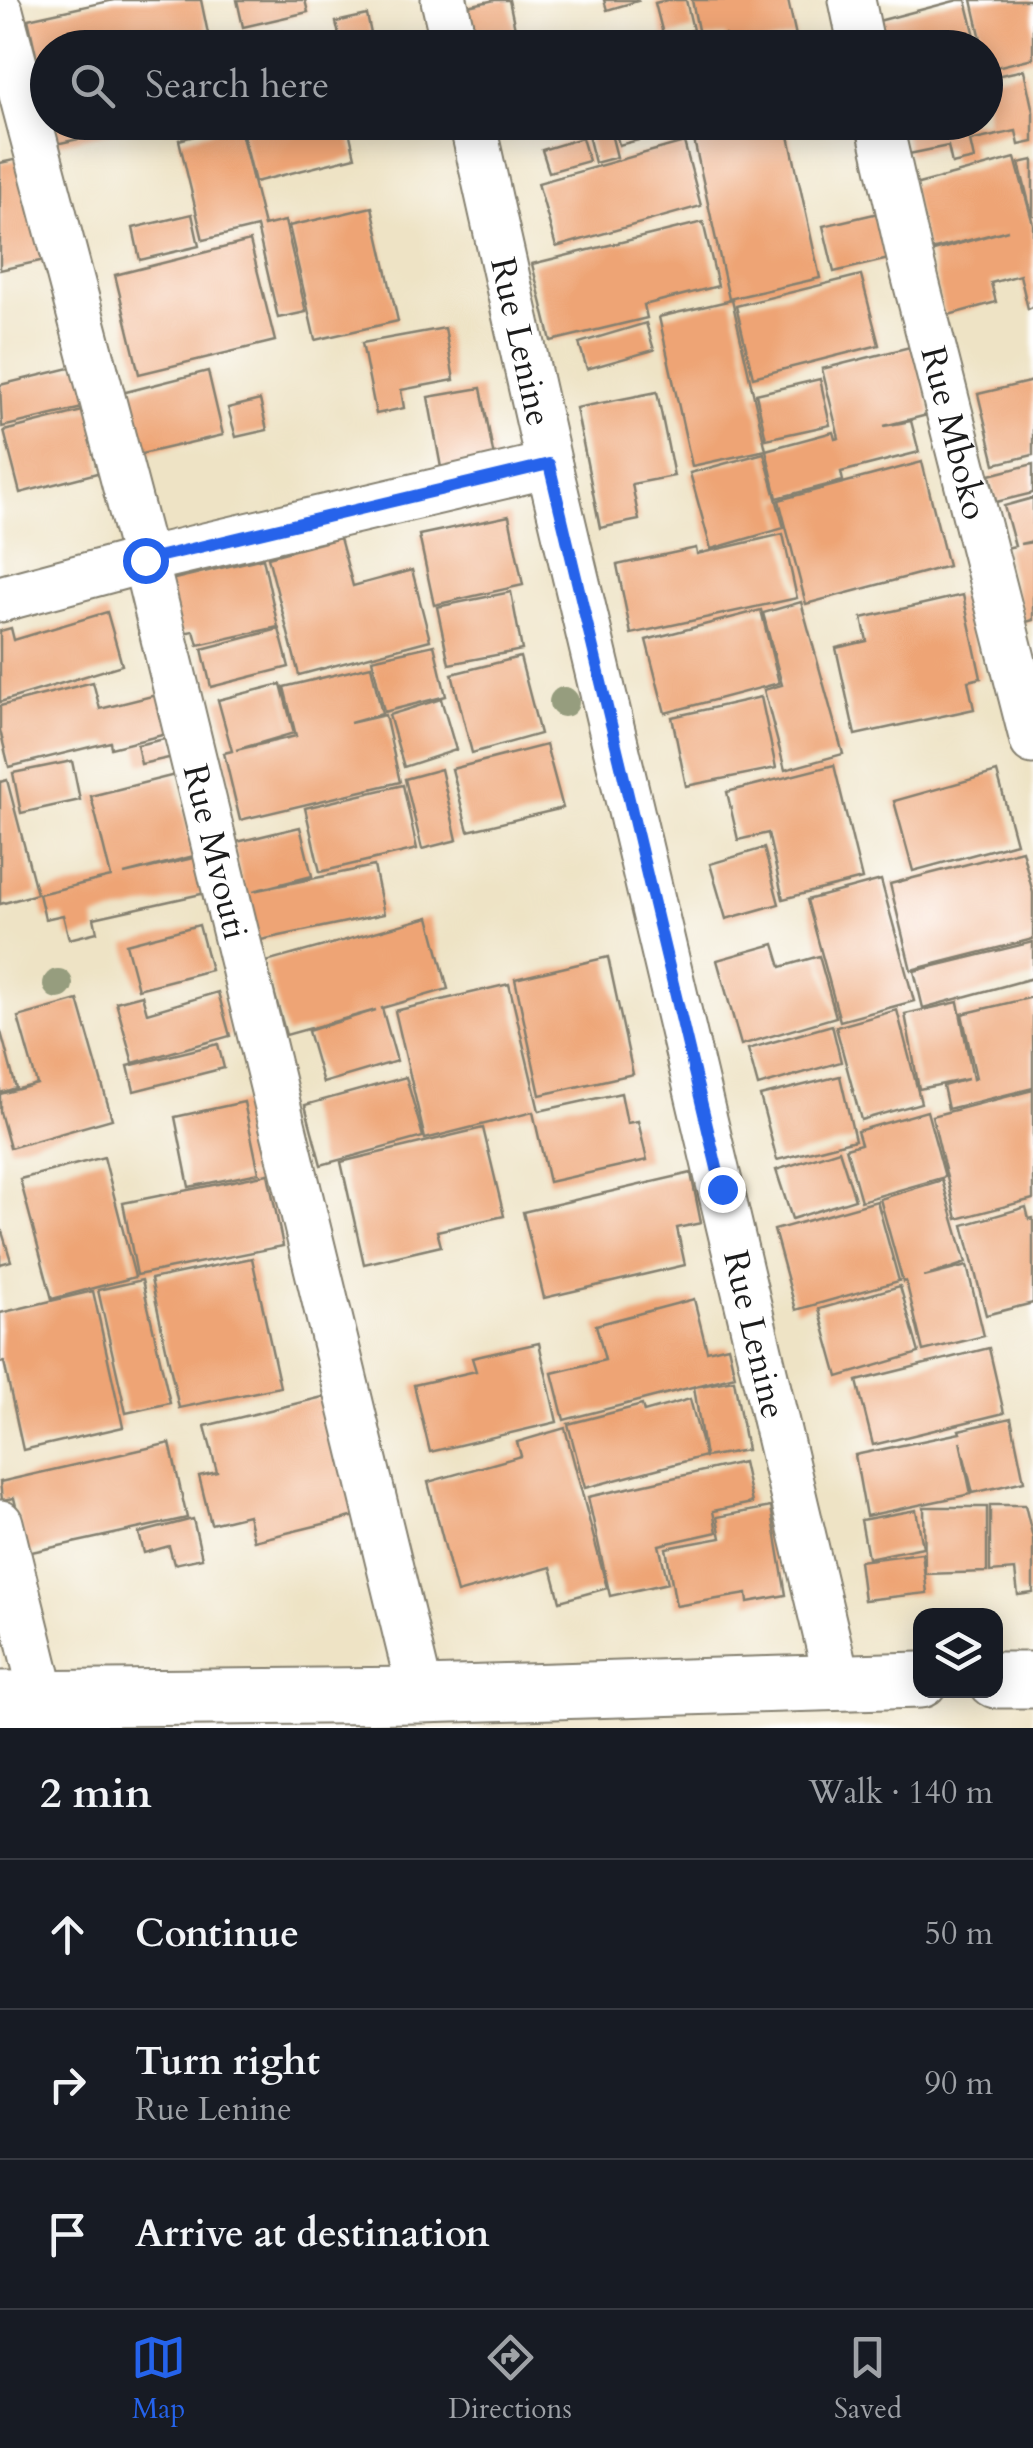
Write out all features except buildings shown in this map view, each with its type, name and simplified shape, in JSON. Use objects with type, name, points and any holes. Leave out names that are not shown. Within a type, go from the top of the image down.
[{"type":"street","points":[[444,0],[451,30]]},
{"type":"street","points":[[852,0],[858,30]]},
{"type":"street","name":"Rue Mvouti","points":[[0,11],[30,125]]},
{"type":"street","name":"Rue Mvouti","points":[[34,140],[145,560],[421,1694]]},
{"type":"street","name":"Rue Lenine","points":[[476,140],[549,464],[845,1704]]},
{"type":"street","name":"Rue Mboko","points":[[883,140],[1033,742]]},
{"type":"street","points":[[0,599],[145,560],[549,464]]},
{"type":"street","points":[[0,1523],[21,1698],[421,1694],[845,1704],[913,1682]]},
{"type":"street","points":[[1003,1680],[1033,1680]]},
{"type":"route","points":[[145,560],[549,464],[722,1189]]}]
